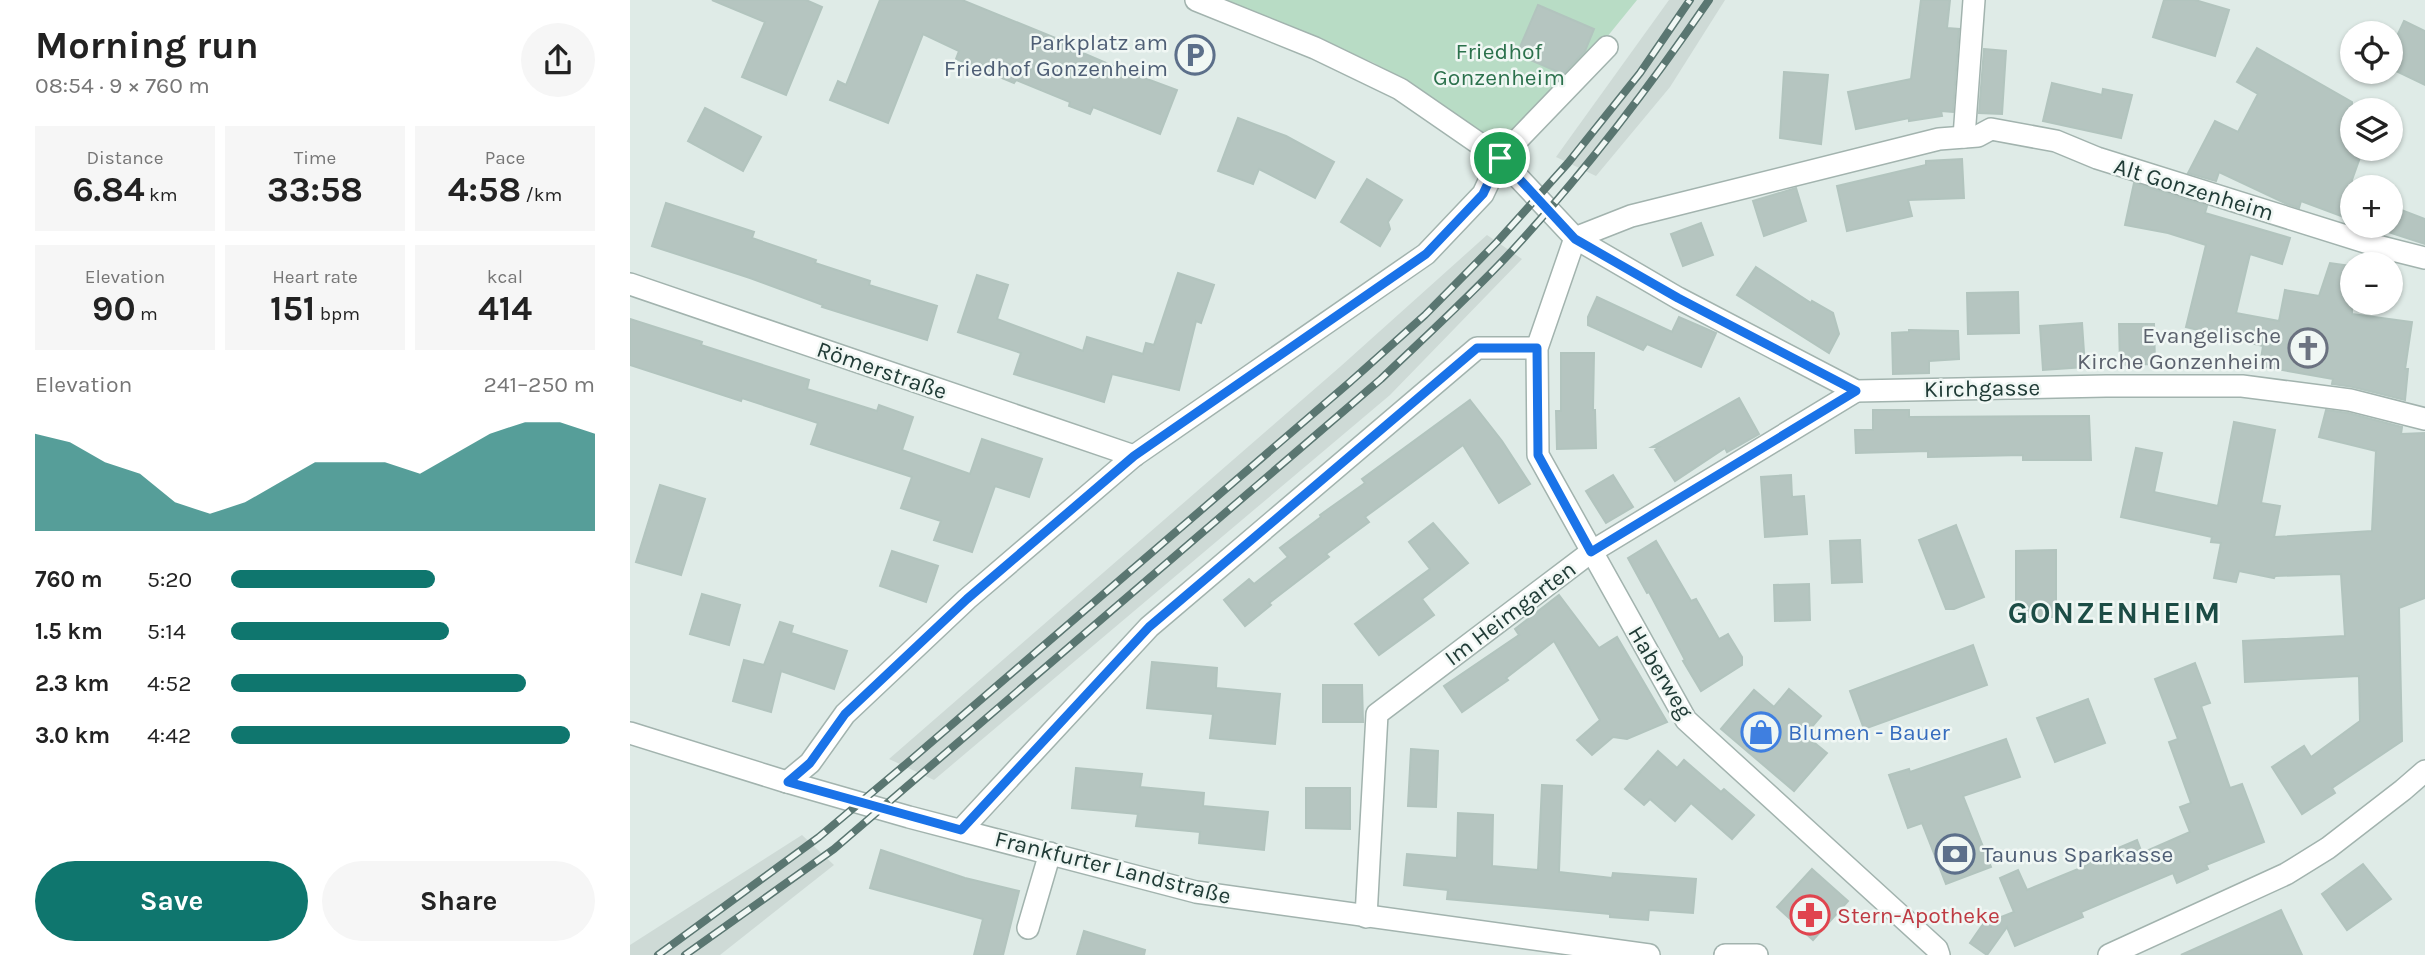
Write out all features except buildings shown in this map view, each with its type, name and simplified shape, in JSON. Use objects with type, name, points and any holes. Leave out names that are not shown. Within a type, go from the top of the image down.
[{"type":"street","name":"Kirchgasse","points":[[1196,0],[1315,48],[1400,89],[1500,158],[1575,239],[1678,298],[1856,391],[2242,386],[2350,400],[2425,419]]},
{"type":"street","points":[[1964,136],[1974,0]]},
{"type":"street","points":[[788,782],[810,763],[845,714],[967,599],[1134,456],[1426,254],[1483,194],[1500,158],[1607,47]]},
{"type":"street","name":"Alt Gonzenheim","points":[[1575,239],[1631,216],[1939,139],[1978,136],[1991,129],[2056,141],[2119,166],[2404,254],[2425,258]]},
{"type":"street","name":"Haberweg","points":[[1575,239],[1537,348],[1538,455],[1686,720],[1937,949],[1939,955]]},
{"type":"street","name":"Römerstraße","points":[[630,284],[1134,456]]},
{"type":"street","points":[[961,830],[1149,627],[1477,348],[1537,348]]},
{"type":"street","name":"Im Heimgarten","points":[[1366,917],[1377,714],[1591,552],[1856,391]]},
{"type":"street","name":"Frankfurter Landstraße","points":[[630,733],[788,782],[1196,892],[1649,955]]},
{"type":"street","points":[[2109,955],[2286,874],[2328,848],[2425,771]]},
{"type":"street","points":[[1028,928],[1050,853]]},
{"type":"street","points":[[1725,955],[1757,955]]},
{"type":"shaded area","points":[[1669,0],[1725,0],[1670,87],[1596,176],[1556,157]]},
{"type":"shaded area","points":[[1487,235],[1522,259],[1390,395],[934,780],[889,759],[1341,366]]},
{"type":"shaded area","points":[[802,835],[834,865],[720,955],[630,955],[630,945]]},
{"type":"green space","name":"Friedhof Gonzenheim","points":[[1226,0],[1637,0],[1568,85],[1507,147],[1374,63]]},
{"type":"railway","points":[[658,955],[819,837],[1425,315],[1497,242],[1568,163],[1640,73],[1690,0]]},
{"type":"railway","points":[[685,955],[834,849],[1381,379],[1480,284],[1564,192],[1615,129],[1709,0]]},
{"type":"place","name":"Parkplatz am Friedhof Gonzenheim","points":[[1195,55]]},
{"type":"place","name":"Evangelische Kirche Gonzenheim","points":[[2308,348]]},
{"type":"place","name":"Blumen - Bauer","points":[[1761,732]]},
{"type":"place","name":"Taunus Sparkasse","points":[[1955,854]]},
{"type":"place","name":"Stern-Apotheke","points":[[1810,915]]},
{"type":"district","name":"GONZENHEIM","points":[[2115,613]]},
{"type":"route","points":[[1500,158],[1575,239],[1678,298],[1856,391],[1591,552],[1538,455],[1537,348],[1477,348],[1149,627],[961,830],[788,782],[810,763],[845,714],[967,599],[1134,456],[1426,254],[1483,194],[1500,158]]}]
